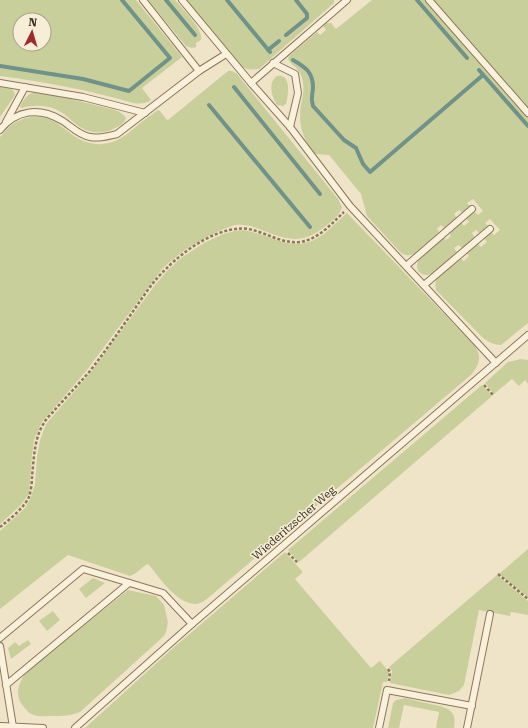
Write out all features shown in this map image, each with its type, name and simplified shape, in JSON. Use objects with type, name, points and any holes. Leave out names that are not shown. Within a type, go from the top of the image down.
[{"type":"lane","points":[[143,0],[199,71]]},
{"type":"lane","points":[[182,0],[250,83],[290,127],[350,206],[496,363]]},
{"type":"lane","points":[[250,83],[346,0]]},
{"type":"lane","points":[[429,0],[528,113]]},
{"type":"lane","points":[[5,124],[18,115],[32,112],[50,115],[62,120],[76,131],[88,137],[102,138],[117,134],[199,71],[226,54]]},
{"type":"lane","points":[[273,63],[295,74],[298,93],[290,127]]},
{"type":"lane","points":[[0,83],[83,97],[145,113]]},
{"type":"lane","points":[[0,130],[5,124],[24,87]]},
{"type":"lane","points":[[406,266],[472,209]]},
{"type":"lane","points":[[424,285],[490,229]]},
{"type":"lane","name":"Wiederitzscher Weg","points":[[75,728],[282,546],[528,336]]},
{"type":"lane","points":[[0,638],[83,569],[163,594],[192,624]]},
{"type":"lane","points":[[6,685],[129,583]]},
{"type":"lane","points":[[467,728],[490,614]]},
{"type":"lane","points":[[0,646],[13,727]]},
{"type":"lane","points":[[379,728],[387,690],[472,706]]},
{"type":"lane","points":[[0,727],[43,728]]},
{"type":"path","points":[[0,528],[23,506],[29,496],[32,484],[36,440],[43,424],[89,371],[152,284],[165,269],[202,241],[222,232],[234,229],[243,228],[253,230],[287,241],[299,242],[312,238],[322,233],[350,206]]},
{"type":"path","points":[[478,378],[493,395]]},
{"type":"path","points":[[282,546],[298,563]]},
{"type":"path","points":[[498,574],[528,599]]},
{"type":"green space","points":[[0,0],[136,0],[182,57],[142,88],[151,100],[138,104],[100,94],[0,76]]},
{"type":"green space","points":[[148,0],[175,0],[192,19],[199,31],[201,40],[196,43],[195,48],[186,46]]},
{"type":"green space","points":[[186,0],[334,0],[334,3],[259,69],[251,69],[239,64]]},
{"type":"green space","points":[[372,0],[528,0],[528,323],[501,345],[491,343],[482,337],[436,290],[435,286],[438,277],[461,259],[464,261],[469,256],[467,253],[478,244],[481,247],[487,242],[484,238],[491,232],[494,235],[500,230],[490,219],[485,223],[488,226],[479,233],[476,230],[472,233],[475,238],[462,248],[459,245],[454,248],[457,252],[433,273],[429,275],[422,274],[417,267],[419,259],[444,237],[446,240],[451,236],[449,233],[461,222],[464,226],[469,222],[466,218],[474,211],[478,215],[483,211],[473,199],[467,203],[470,206],[462,213],[459,210],[454,214],[457,218],[444,228],[441,225],[437,229],[439,232],[414,254],[405,255],[400,252],[367,216],[361,194],[329,155],[315,154],[304,137],[300,118],[303,96],[303,80],[299,71],[288,59],[289,56],[317,32],[320,35],[326,30],[323,26],[326,23],[331,23],[336,29]]},
{"type":"green space","points":[[228,71],[232,71],[237,74],[338,199],[342,207],[340,212],[319,231],[304,238],[297,239],[289,239],[250,226],[235,225],[217,232],[193,245],[174,258],[162,269],[87,370],[42,422],[34,440],[29,494],[20,506],[0,524],[0,137],[9,127],[18,121],[29,117],[41,117],[52,120],[82,140],[96,144],[114,142],[123,137],[158,110],[168,120]]},
{"type":"green space","points":[[277,76],[282,76],[285,78],[288,86],[286,104],[283,106],[277,105],[271,90],[272,82]]},
{"type":"green space","points":[[0,87],[12,89],[15,95],[0,117]]},
{"type":"green space","points":[[32,93],[63,97],[115,110],[126,118],[122,124],[111,130],[102,132],[88,131],[55,109],[38,106],[21,108],[20,107],[23,101]]},
{"type":"green space","points":[[347,213],[474,345],[477,349],[479,360],[472,374],[203,602],[197,604],[190,603],[176,596],[147,564],[130,576],[68,555],[0,609],[0,531],[25,508],[31,497],[35,484],[40,440],[46,424],[91,372],[167,271],[181,258],[204,243],[223,234],[243,230],[287,243],[300,244],[312,241],[324,234]]},
{"type":"green space","points":[[521,359],[528,360],[528,384],[525,380],[519,386],[512,379],[494,394],[485,383],[508,362]]},
{"type":"green space","points":[[482,385],[492,396],[299,562],[288,550]]},
{"type":"green space","points":[[528,549],[528,597],[499,574]]},
{"type":"green space","points":[[285,552],[302,571],[302,573],[295,579],[371,668],[380,661],[389,672],[387,682],[383,682],[373,728],[85,728],[172,649]]},
{"type":"green space","points":[[497,575],[528,601],[528,615],[511,612],[510,616],[479,610],[464,685],[459,691],[449,695],[390,683],[392,671],[389,667]]},
{"type":"green space","points":[[93,578],[105,583],[86,598],[79,589]]},
{"type":"green space","points":[[128,590],[156,596],[164,605],[168,622],[164,636],[80,712],[66,716],[36,716],[31,714],[21,703],[18,694],[20,682],[25,673]]},
{"type":"green space","points":[[53,611],[60,620],[47,631],[39,621]]},
{"type":"green space","points":[[28,640],[31,644],[11,659],[8,648],[15,642],[19,646]]},
{"type":"green space","points":[[405,698],[441,706],[449,710],[454,717],[454,728],[436,728],[439,712],[404,705],[399,728],[388,728],[393,703],[396,700]]},
{"type":"waterway","points":[[0,66],[83,79],[129,91],[170,58],[122,0]]},
{"type":"waterway","points":[[166,0],[195,35]]},
{"type":"waterway","points":[[227,0],[270,52]]},
{"type":"waterway","points":[[286,35],[307,18],[307,14],[296,0]]},
{"type":"waterway","points":[[417,0],[467,58]]},
{"type":"waterway","points":[[268,50],[279,41]]},
{"type":"waterway","points":[[293,60],[308,70],[312,77],[313,106],[344,140],[356,148],[363,164],[370,172],[483,75]]},
{"type":"waterway","points":[[479,70],[528,126]]},
{"type":"waterway","points":[[234,87],[320,194]]},
{"type":"waterway","points":[[209,105],[310,227]]}]
